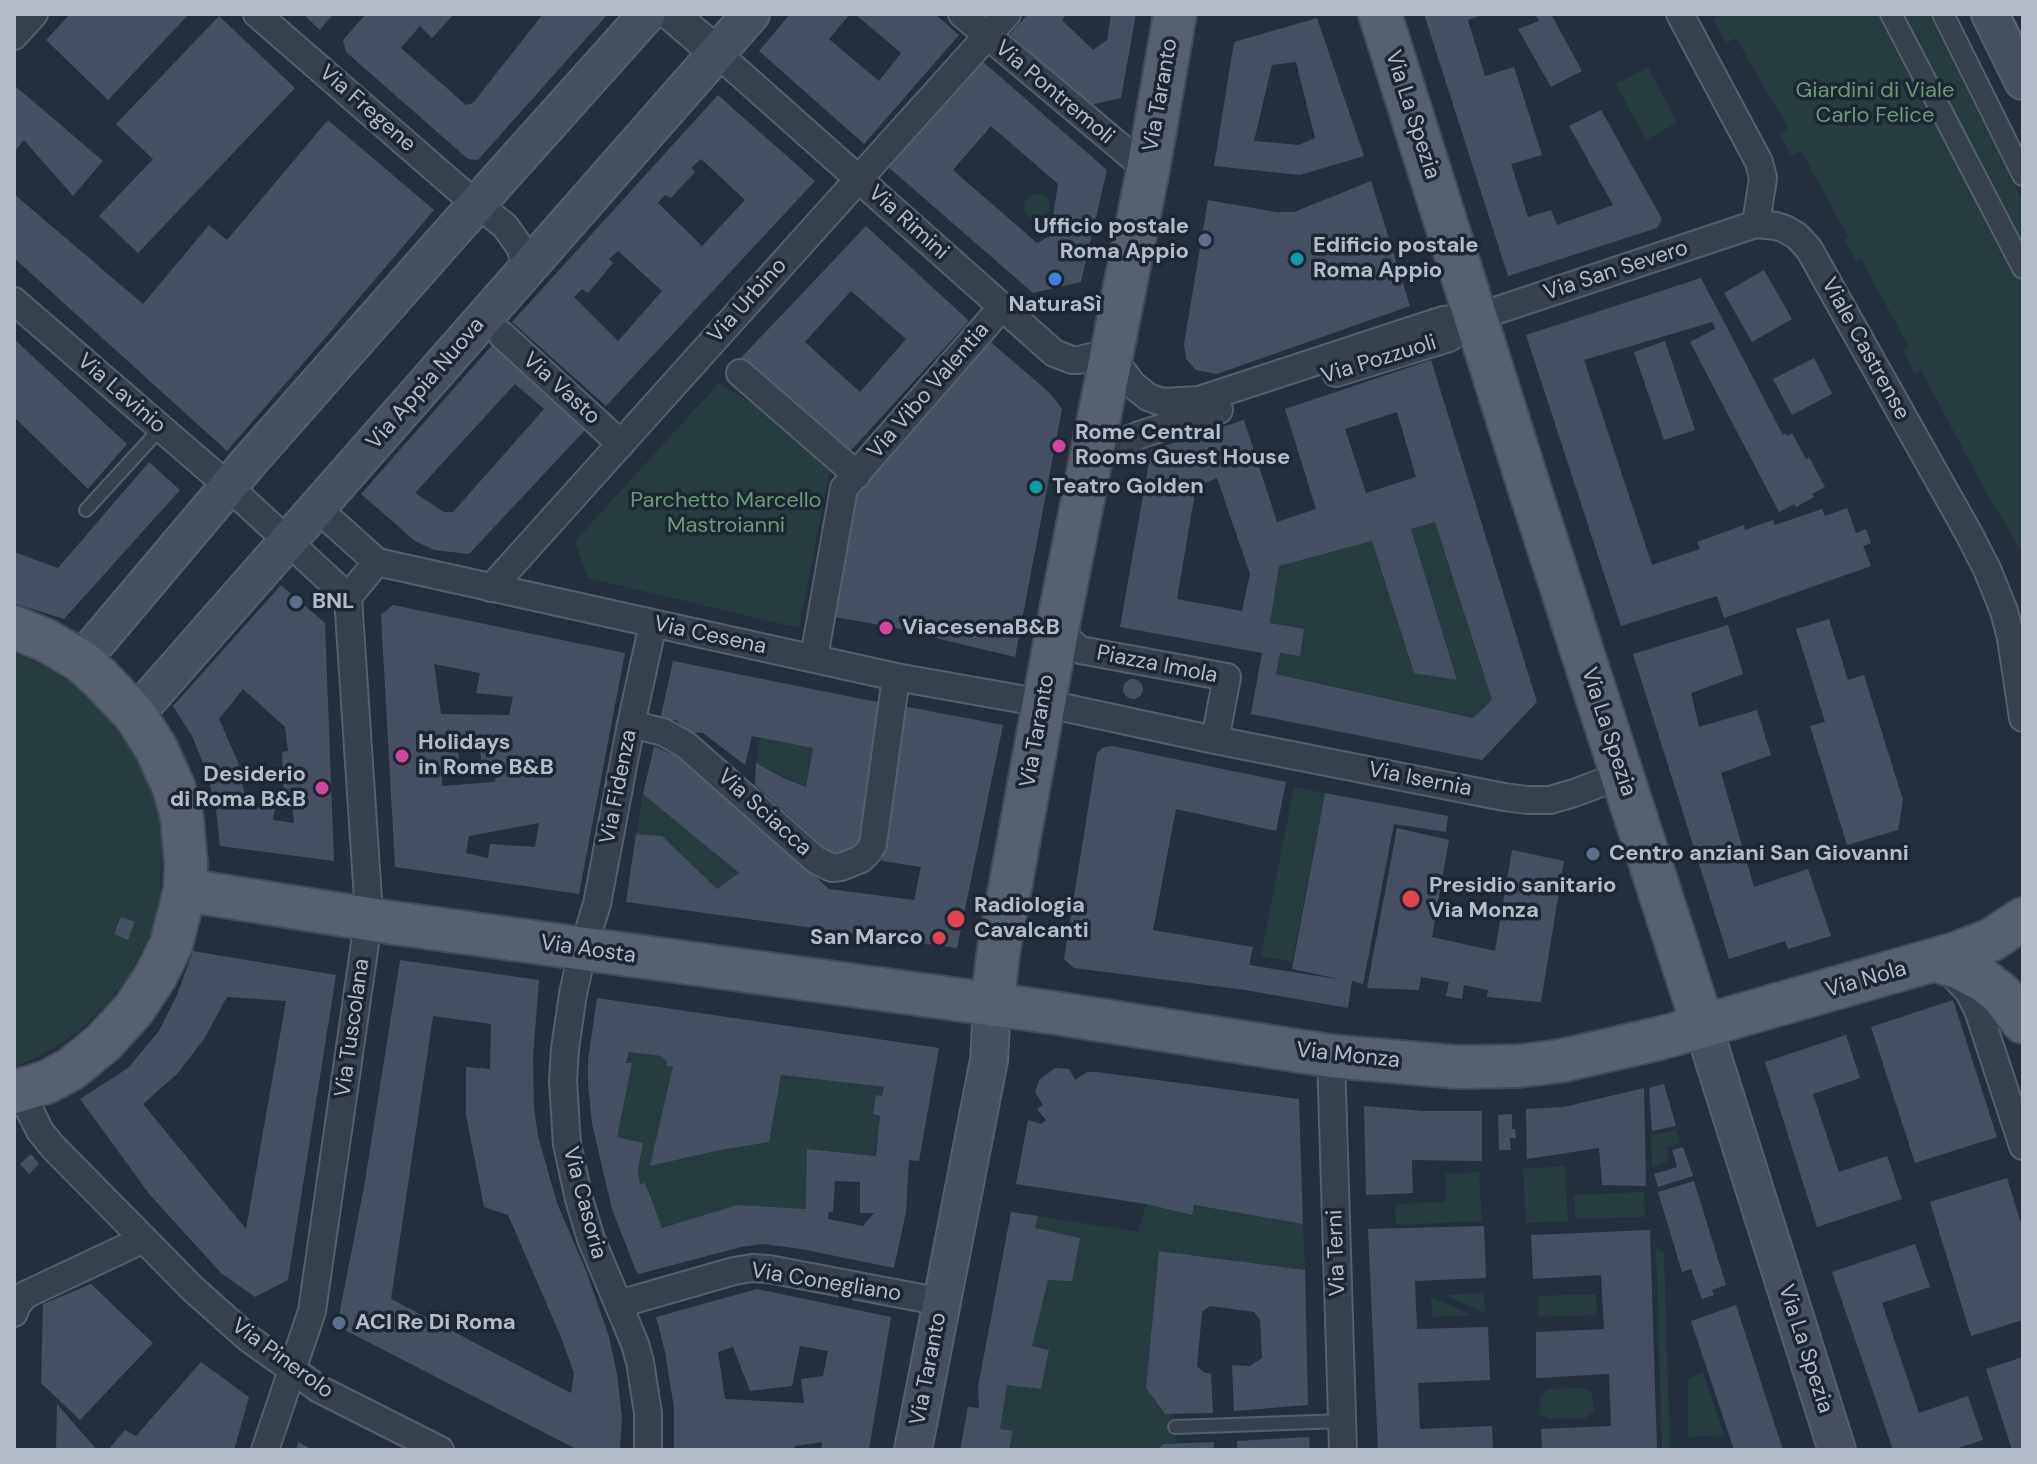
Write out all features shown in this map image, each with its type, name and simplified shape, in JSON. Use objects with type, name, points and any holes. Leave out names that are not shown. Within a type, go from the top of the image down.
[{"type":"main road","points":[[81,661],[228,486],[647,14]]},
{"type":"main road","name":"Via Appia Nuova","points":[[135,715],[751,14]]},
{"type":"main road","name":"Via Taranto","points":[[913,1450],[989,1060],[999,948],[1043,703],[1148,170],[1175,14]]},
{"type":"main road","name":"Via La Spezia","points":[[1380,14],[1837,1450]]},
{"type":"main road","points":[[1990,14],[2023,81]]},
{"type":"main road","points":[[14,627],[47,641],[81,661],[135,715],[163,761],[179,801],[186,848],[185,890],[169,950],[134,1009],[82,1061],[47,1082],[17,1091]]},
{"type":"main road","name":"Via Aosta","points":[[185,890],[368,919],[992,1005]]},
{"type":"main road","name":"Via Nola","points":[[1703,1026],[1982,944],[2023,919]]},
{"type":"main road","points":[[1934,960],[1958,967],[1983,980],[2001,994],[2023,1022]]},
{"type":"main road","name":"Via Monza","points":[[992,1005],[1331,1056],[1458,1067],[1519,1066],[1592,1054],[1703,1026]]},
{"type":"street","points":[[14,36],[34,14]]},
{"type":"street","name":"Via Fregene","points":[[257,14],[505,226],[516,240],[527,269]]},
{"type":"street","points":[[671,14],[717,53]]},
{"type":"street","name":"Via Pontremoli","points":[[962,14],[1148,170]]},
{"type":"street","name":"Via Urbino","points":[[491,588],[1007,14]]},
{"type":"street","points":[[1680,14],[1759,162],[1763,185],[1756,224]]},
{"type":"street","points":[[1891,14],[2023,268]]},
{"type":"street","points":[[1943,14],[2023,175]]},
{"type":"street","name":"Via Rimini","points":[[717,53],[1054,353],[1079,360],[1112,352]]},
{"type":"street","name":"Via San Severo","points":[[1477,317],[1756,224]]},
{"type":"street","name":"Viale Castrense","points":[[1756,224],[1785,229],[1809,249],[1969,534],[1987,569],[2008,625],[2023,718]]},
{"type":"street","name":"Via Lavinio","points":[[14,301],[228,486],[348,597]]},
{"type":"street","name":"Via Vibo Valentia","points":[[814,657],[844,488],[1002,307]]},
{"type":"street","name":"Via Pozzuoli","points":[[1112,352],[1125,376],[1148,397],[1162,402],[1192,401],[1443,320],[1477,317]]},
{"type":"street","name":"Via Pozzuoli","points":[[1088,473],[1108,450],[1142,434],[1449,338],[1477,317]]},
{"type":"street","name":"Via Vasto","points":[[502,335],[621,444]]},
{"type":"street","name":"Via Vibo Valentia","points":[[740,373],[857,475]]},
{"type":"street","points":[[317,508],[377,562],[348,597]]},
{"type":"street","name":"Via Cesena","points":[[377,562],[896,677],[1043,703]]},
{"type":"street","name":"Via Tuscolana","points":[[265,1450],[312,1311],[368,919],[348,597]]},
{"type":"street","name":"Piazza Imola","points":[[1059,620],[1065,637],[1080,650],[1227,677],[1215,740]]},
{"type":"street","name":"Via Fidenza","points":[[583,949],[597,904],[653,624]]},
{"type":"street","name":"Via Sciacca","points":[[631,724],[663,732],[686,745],[816,860],[832,868],[841,867],[861,859],[873,844],[896,677]]},
{"type":"street","points":[[1043,703],[1215,740]]},
{"type":"street","name":"Via Isernia","points":[[1215,740],[1527,800],[1563,797],[1622,775]]},
{"type":"street","name":"Via Casoria","points":[[583,949],[565,1049],[564,1122],[570,1165],[585,1221],[635,1344],[644,1380],[648,1450]]},
{"type":"street","points":[[1934,960],[1969,992],[1988,1038],[2023,1146]]},
{"type":"street","name":"Via Terni","points":[[1331,1056],[1343,1450]]},
{"type":"street","name":"Via Pinerolo","points":[[17,1091],[46,1138],[207,1303],[248,1338],[319,1389],[440,1450]]},
{"type":"street","points":[[14,1313],[21,1299],[29,1292],[144,1239]]},
{"type":"street","name":"Via Conegliano","points":[[619,1304],[752,1268],[942,1302]]},
{"type":"lane","points":[[86,510],[160,429]]},
{"type":"lane","points":[[1175,1427],[1343,1421]]},
{"type":"green space","name":"Giardini di Viale Carlo Felice","points":[[1725,14],[1929,14],[2023,202],[2023,554],[1921,370],[1915,373],[1903,351],[1909,347],[1861,259],[1856,261],[1844,239],[1848,236],[1801,151],[1791,155],[1779,134],[1788,128],[1736,38],[1726,43],[1713,20]]},
{"type":"green space","points":[[1648,67],[1677,123],[1646,140],[1616,84]]},
{"type":"green space","points":[[1037,194],[1046,198],[1050,207],[1046,216],[1037,220],[1028,216],[1024,207],[1028,198]]},
{"type":"green space","name":"Parchetto Marcello Mastroianni","points":[[719,383],[764,411],[830,469],[799,628],[588,578],[575,541]]},
{"type":"green space","points":[[1435,522],[1492,700],[1473,718],[1276,674],[1280,653],[1300,655],[1304,630],[1270,623],[1279,566],[1372,541],[1414,673],[1457,679],[1411,529]]},
{"type":"green space","points":[[14,653],[69,678],[105,710],[144,770],[159,816],[162,841],[160,892],[155,916],[148,939],[127,979],[78,1032],[14,1067]]},
{"type":"green space","points":[[760,737],[813,748],[806,787],[756,763]]},
{"type":"green space","points":[[1294,787],[1325,793],[1292,962],[1261,956]]},
{"type":"green space","points":[[643,794],[739,873],[717,889],[662,836],[636,834]]},
{"type":"green space","points":[[629,1052],[661,1056],[667,1066],[673,1066],[651,1166],[769,1142],[781,1075],[884,1087],[882,1096],[876,1095],[873,1113],[880,1116],[876,1156],[808,1149],[806,1209],[737,1205],[662,1228],[645,1183],[640,1184],[638,1170],[643,1143],[617,1137],[631,1064],[626,1063]]},
{"type":"green space","points":[[1676,1130],[1680,1143],[1667,1147],[1668,1161],[1652,1168],[1651,1135]]},
{"type":"green space","points":[[1565,1166],[1568,1221],[1526,1223],[1523,1169]]},
{"type":"green space","points":[[1479,1172],[1482,1221],[1396,1225],[1395,1204],[1446,1202],[1445,1174]]},
{"type":"green space","points":[[1644,1192],[1645,1217],[1575,1219],[1574,1195]]},
{"type":"green space","points":[[1146,1204],[1192,1215],[1194,1205],[1303,1224],[1305,1270],[1159,1251],[1146,1388],[1164,1414],[1174,1414],[1177,1443],[1163,1444],[1157,1450],[1009,1450],[1013,1432],[1000,1429],[1007,1385],[1041,1388],[1049,1350],[1032,1346],[1048,1280],[1079,1238],[1035,1228],[1038,1216],[1138,1232]]},
{"type":"green space","points":[[1656,1248],[1664,1253],[1670,1450],[1662,1450]]},
{"type":"green space","points":[[1484,1293],[1485,1313],[1444,1295]]},
{"type":"green space","points":[[1596,1294],[1597,1315],[1539,1317],[1538,1296]]},
{"type":"green space","points":[[1431,1297],[1472,1315],[1432,1317]]},
{"type":"green space","points":[[1703,1372],[1724,1435],[1688,1437],[1688,1379]]},
{"type":"green space","points":[[1583,1388],[1592,1393],[1594,1412],[1585,1418],[1549,1419],[1539,1414],[1540,1396],[1548,1389]]},
{"type":"building","points":[[70,14],[189,14],[108,100],[46,40]]},
{"type":"building","points":[[303,14],[333,14],[320,30]]},
{"type":"building","points":[[366,14],[454,14],[432,38],[420,26],[401,48],[466,105],[473,103],[543,14],[608,14],[478,160],[468,159],[346,52],[343,40]]},
{"type":"building","points":[[790,14],[850,14],[829,39],[879,81],[901,53],[855,14],[935,14],[959,35],[864,144],[759,51]]},
{"type":"building","points":[[1028,14],[1066,14],[1062,20],[1093,50],[1107,40],[1111,14],[1136,14],[1121,98],[1090,105],[1010,34]]},
{"type":"building","points":[[1424,14],[1485,14],[1468,20],[1485,76],[1514,67],[1542,155],[1511,164],[1528,217],[1551,210],[1557,225],[1613,205],[1569,126],[1601,110],[1662,219],[1657,228],[1508,276]]},
{"type":"building","points":[[1535,14],[1551,14],[1582,71],[1551,87],[1518,29],[1539,21]]},
{"type":"building","points":[[219,16],[295,88],[138,253],[99,216],[153,159],[116,124]]},
{"type":"building","points":[[1317,18],[1364,156],[1300,175],[1214,166],[1234,42]],"holes":[[[1296,62],[1315,138],[1299,145],[1254,141],[1272,65]]]},
{"type":"building","points":[[981,60],[1107,170],[1081,282],[1033,293],[887,166]],"holes":[[[991,126],[1058,184],[1050,236],[1037,243],[953,170]]]},
{"type":"building","points":[[14,85],[103,161],[73,196],[24,140],[14,152]]},
{"type":"building","points":[[718,95],[815,181],[606,406],[512,322]],"holes":[[[701,159],[745,200],[702,246],[658,203],[665,195],[671,198],[695,172],[691,168]],[[618,251],[662,291],[618,341],[574,297],[582,289],[588,293],[613,263],[609,259]]]},
{"type":"building","points":[[328,120],[434,210],[227,451],[14,258],[14,194],[143,304],[209,225],[227,240]]},
{"type":"building","name":"Edificio postale Roma Appio","points":[[1371,181],[1410,306],[1217,374],[1196,370],[1186,359],[1184,344],[1208,200],[1276,212],[1294,212]]},
{"type":"building","points":[[866,226],[969,321],[846,456],[738,361]],"holes":[[[851,291],[906,339],[860,392],[805,342]]]},
{"type":"building","points":[[1764,270],[1792,319],[1752,342],[1724,293]]},
{"type":"building","points":[[1701,278],[1783,435],[1792,433],[1825,487],[1796,507],[1794,504],[1779,512],[1690,342],[1715,329],[1712,322],[1584,360],[1652,565],[1700,549],[1697,542],[1744,525],[1745,530],[1773,520],[1775,525],[1822,509],[1825,516],[1847,508],[1856,533],[1866,529],[1871,543],[1863,546],[1871,566],[1724,618],[1717,596],[1621,626],[1526,335]]},
{"type":"building","points":[[14,339],[127,444],[88,489],[14,417]]},
{"type":"building","points":[[987,339],[1050,393],[1062,409],[1015,657],[923,633],[835,617],[859,484]]},
{"type":"building","points":[[1665,341],[1695,430],[1664,440],[1634,352]]},
{"type":"building","points":[[494,343],[588,427],[469,554],[434,550],[415,541],[361,494]],"holes":[[[515,384],[544,409],[453,512],[444,512],[415,493]]]},
{"type":"building","points":[[1814,358],[1832,394],[1792,415],[1773,379]]},
{"type":"building","points":[[1431,360],[1537,702],[1482,760],[1251,714],[1262,653],[1120,627],[1151,450],[1244,420],[1277,522],[1316,509],[1285,409]],"holes":[[[1397,412],[1416,477],[1366,493],[1345,429]],[[1217,478],[1250,574],[1242,611],[1177,599],[1196,487]],[[1435,522],[1492,700],[1473,718],[1276,674],[1280,653],[1300,656],[1304,629],[1270,623],[1279,566],[1372,541],[1414,673],[1457,680],[1411,529]]]},
{"type":"building","points":[[149,462],[180,490],[64,619],[14,603],[14,552],[58,568]]},
{"type":"building","points":[[281,585],[325,623],[334,861],[220,846],[207,773],[192,736],[173,706]],"holes":[[[243,689],[285,727],[288,751],[282,752],[284,805],[292,804],[294,823],[273,820],[275,809],[247,806],[238,762],[219,719]]]},
{"type":"building","points":[[393,605],[625,653],[579,894],[395,867],[381,615]],"holes":[[[434,664],[480,673],[476,693],[513,697],[509,715],[441,714]],[[457,738],[479,738],[482,766],[497,769],[495,782],[442,786],[442,770],[459,766]],[[539,823],[535,847],[490,844],[488,858],[466,853],[469,836]]]},
{"type":"building","points":[[1829,619],[1848,680],[1864,675],[1903,800],[1898,830],[1847,845],[1810,726],[1825,722],[1796,629]]},
{"type":"building","points":[[1728,625],[1743,674],[1691,693],[1699,727],[1757,710],[1771,755],[1721,773],[1754,887],[1808,869],[1831,936],[1788,949],[1785,941],[1729,959],[1633,654]]},
{"type":"building","points":[[673,661],[882,703],[863,849],[835,857],[755,785],[756,763],[806,787],[813,748],[752,736],[745,765],[703,733],[687,732],[676,720],[660,720]]},
{"type":"building","points":[[1133,679],[1140,682],[1143,689],[1140,696],[1133,699],[1126,696],[1123,689],[1126,682]]},
{"type":"building","points":[[903,706],[1003,725],[957,948],[626,902],[636,834],[662,836],[717,889],[739,873],[643,794],[654,746],[688,757],[829,889],[914,900],[921,867],[882,861]]},
{"type":"building","points":[[1112,746],[1286,782],[1276,831],[1176,809],[1153,930],[1253,947],[1249,965],[1343,980],[1292,969],[1325,793],[1448,816],[1446,832],[1394,824],[1363,984],[1352,981],[1348,1008],[1245,990],[1074,968],[1064,959],[1097,753],[1104,747]]},
{"type":"building","name":"Presidio sanitario Via Monza","points":[[1397,828],[1449,840],[1432,937],[1495,951],[1512,850],[1564,861],[1541,1002],[1487,997],[1488,990],[1464,985],[1462,999],[1446,996],[1449,982],[1421,977],[1419,990],[1367,988]]},
{"type":"building","points":[[121,917],[135,922],[128,940],[114,934]]},
{"type":"building","points":[[193,951],[336,975],[288,1280],[255,1297],[221,1273],[150,1195],[80,1099],[128,1068],[159,1031],[177,995]],"holes":[[[227,997],[286,1001],[246,1229],[143,1104],[177,1074],[204,1039]]]},
{"type":"building","points":[[400,960],[539,980],[533,1057],[538,1136],[557,1203],[587,1273],[609,1337],[622,1418],[620,1450],[578,1450],[337,1326],[364,1187]],"holes":[[[433,1016],[491,1024],[490,1069],[466,1067],[466,1115],[484,1207],[508,1215],[574,1373],[571,1393],[391,1299]]]},
{"type":"building","points":[[597,998],[939,1048],[919,1161],[909,1160],[906,1212],[894,1268],[763,1244],[639,1274],[612,1209],[592,1124],[588,1060]],"holes":[[[629,1052],[661,1056],[667,1066],[673,1066],[650,1166],[769,1142],[781,1075],[884,1087],[882,1096],[876,1095],[873,1114],[880,1116],[876,1156],[807,1149],[806,1209],[737,1205],[662,1228],[645,1183],[640,1184],[638,1170],[643,1143],[617,1137],[632,1063],[626,1063]],[[835,1181],[860,1182],[860,1213],[874,1213],[863,1226],[828,1219],[829,1212],[833,1212]]]},
{"type":"building","points":[[1953,1000],[1997,1137],[1915,1163],[1871,1027]]},
{"type":"building","points":[[1846,1035],[1860,1078],[1813,1094],[1839,1172],[1887,1156],[1902,1199],[1817,1227],[1765,1062]]},
{"type":"building","points":[[1055,1068],[1069,1069],[1075,1080],[1087,1072],[1097,1072],[1299,1099],[1303,1224],[1194,1205],[1192,1215],[1146,1204],[1016,1184],[1028,1120],[1041,1124],[1046,1120],[1037,1109],[1043,1105],[1035,1092],[1039,1080]]},
{"type":"building","points":[[1664,1084],[1676,1126],[1652,1131],[1649,1088]]},
{"type":"building","points":[[1644,1088],[1646,1186],[1602,1185],[1599,1148],[1527,1159],[1526,1109],[1564,1107]]},
{"type":"building","points":[[1364,1106],[1423,1111],[1482,1111],[1482,1161],[1412,1160],[1413,1193],[1366,1195]]},
{"type":"building","points":[[1512,1114],[1512,1129],[1515,1129],[1516,1138],[1510,1138],[1511,1150],[1499,1150],[1498,1115]]},
{"type":"building","points":[[1683,1147],[1693,1176],[1658,1187],[1654,1174],[1677,1167],[1672,1150]]},
{"type":"building","points":[[31,1154],[39,1164],[29,1174],[20,1164]]},
{"type":"building","points":[[2007,1178],[2023,1230],[2023,1320],[1971,1336],[1930,1202]]},
{"type":"building","points":[[1694,1181],[1726,1285],[1712,1290],[1714,1295],[1702,1299],[1691,1269],[1682,1272],[1658,1192]]},
{"type":"building","points":[[1011,1212],[1038,1216],[1035,1228],[1080,1238],[1072,1281],[1048,1280],[1032,1346],[1049,1350],[1041,1389],[1007,1385],[1000,1429],[1013,1431],[1009,1450],[960,1450],[968,1407],[979,1408],[978,1387]]},
{"type":"building","points":[[1484,1226],[1486,1278],[1415,1281],[1417,1329],[1488,1327],[1490,1380],[1418,1383],[1420,1429],[1492,1426],[1493,1450],[1378,1450],[1368,1229]]},
{"type":"building","points":[[1650,1230],[1657,1450],[1542,1450],[1541,1429],[1611,1426],[1609,1374],[1536,1378],[1536,1332],[1604,1329],[1601,1275],[1533,1279],[1531,1235]]},
{"type":"building","points":[[1915,1244],[1930,1287],[1882,1303],[1919,1413],[1968,1396],[1983,1440],[1952,1450],[1893,1450],[1832,1272]]},
{"type":"building","points":[[1159,1251],[1305,1270],[1308,1405],[1234,1411],[1232,1365],[1250,1366],[1262,1358],[1260,1320],[1254,1312],[1210,1306],[1202,1312],[1197,1366],[1211,1374],[1213,1413],[1165,1414],[1146,1388]]},
{"type":"building","points":[[91,1284],[153,1343],[80,1420],[41,1383],[43,1304]]},
{"type":"building","points":[[757,1289],[891,1317],[869,1450],[821,1450],[822,1442],[795,1446],[794,1450],[674,1450],[674,1408],[656,1317]],"holes":[[[800,1346],[828,1351],[823,1376],[801,1379],[804,1403],[725,1399],[718,1352],[733,1347],[750,1391],[792,1386]]]},
{"type":"building","points":[[1736,1305],[1783,1450],[1734,1450],[1691,1321]]},
{"type":"building","points":[[2023,1357],[2023,1450],[2012,1450],[1986,1369]]},
{"type":"building","points":[[201,1362],[249,1397],[234,1450],[108,1450],[125,1430],[136,1436]]},
{"type":"building","points":[[57,1404],[97,1450],[56,1450]]},
{"type":"building","points":[[1309,1437],[1310,1450],[1237,1450],[1237,1441]]},
{"type":"building","points":[[298,1442],[313,1450],[296,1450]]},
{"type":"building","points":[[1214,1442],[1214,1450],[1157,1450],[1163,1444]]},
{"type":"tram line","points":[[2011,14],[2023,39]]},
{"type":"place","name":"Ufficio postale Roma Appio","points":[[1205,240]]},
{"type":"place","name":"Edificio postale Roma Appio","points":[[1297,259]]},
{"type":"place","name":"NaturaSì","points":[[1055,279]]},
{"type":"place","name":"Rome Central Rooms Guest House","points":[[1059,446]]},
{"type":"place","name":"Teatro Golden","points":[[1036,487]]},
{"type":"place","name":"BNL","points":[[296,602]]},
{"type":"place","name":"ViacesenaB&B","points":[[886,628]]},
{"type":"place","name":"Holidays in Rome B&B","points":[[402,756]]},
{"type":"place","name":"Desiderio di Roma B&B","points":[[322,788]]},
{"type":"place","name":"Centro anziani San Giovanni","points":[[1593,854]]},
{"type":"place","name":"Presidio sanitario Via Monza","points":[[1411,899]]},
{"type":"place","name":"Radiologia Cavalcanti","points":[[956,919]]},
{"type":"place","name":"San Marco","points":[[939,938]]},
{"type":"place","name":"ACI Re Di Roma","points":[[339,1323]]}]
